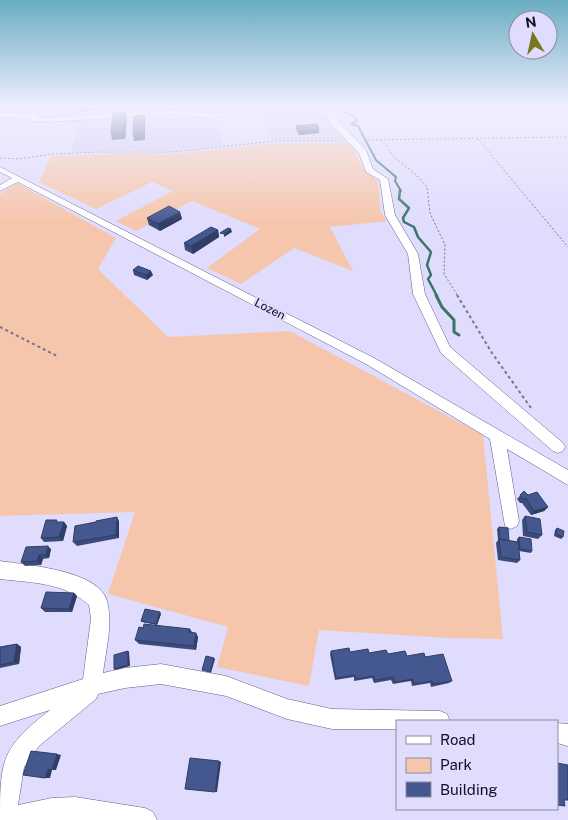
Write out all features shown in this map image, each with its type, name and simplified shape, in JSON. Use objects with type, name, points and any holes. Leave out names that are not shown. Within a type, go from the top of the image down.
[{"type":"street","points":[[360,146],[369,170],[384,179],[390,215],[413,254],[418,294],[445,350],[563,446],[536,458]]},
{"type":"street","name":"Lozen","points":[[0,169],[370,361],[568,478]]},
{"type":"street","points":[[0,188],[19,178]]},
{"type":"street","points":[[498,435],[510,521]]},
{"type":"street","points":[[0,570],[55,577],[82,586],[98,601],[100,619],[92,686],[84,698],[31,738],[14,762],[4,820],[52,809],[75,808],[145,820]]},
{"type":"street","points":[[0,716],[92,686],[125,678],[160,674],[226,686],[287,709],[332,719],[422,720]]},
{"type":"path","points":[[0,158],[19,159],[52,154],[98,152],[171,152],[221,146]]},
{"type":"path","points":[[386,146],[395,158],[414,172],[427,187],[430,213],[445,245],[444,274],[492,353],[530,408]]},
{"type":"path","points":[[484,146],[568,247]]},
{"type":"path","points":[[0,327],[58,356]]},
{"type":"shaded area","points":[[73,146],[211,146],[163,151],[72,152]]},
{"type":"green space","points":[[243,146],[353,146],[363,169],[378,181],[380,210],[387,221],[330,227],[353,271],[294,248],[241,284],[207,268],[260,229],[192,201],[136,231],[116,221],[173,191],[152,182],[96,209],[39,182],[51,156],[130,153],[170,154]]},
{"type":"green space","points":[[17,183],[116,238],[98,269],[168,337],[290,331],[483,435],[503,639],[448,638],[319,630],[309,686],[217,667],[228,627],[108,594],[135,512],[0,516],[0,194]]},
{"type":"building","points":[[169,206],[180,212],[158,224],[147,218]]},
{"type":"building","points":[[211,227],[218,230],[191,246],[184,243]]},
{"type":"building","points":[[228,228],[231,229],[224,234],[220,233]]},
{"type":"building","points":[[138,266],[151,271],[146,275],[133,270]]},
{"type":"building","points":[[524,491],[528,495],[537,492],[548,507],[534,511],[526,498],[523,499],[520,495]]},
{"type":"building","points":[[525,516],[540,519],[542,535],[527,532]]},
{"type":"building","points":[[117,517],[116,535],[73,542],[75,526]]},
{"type":"building","points":[[46,520],[64,522],[59,537],[41,538]]},
{"type":"building","points":[[499,527],[508,528],[509,541],[500,539]]},
{"type":"building","points":[[557,528],[564,531],[563,537],[556,534]]},
{"type":"building","points":[[519,537],[531,539],[532,551],[520,549]]},
{"type":"building","points":[[499,539],[518,542],[520,560],[501,557]]},
{"type":"building","points":[[48,546],[46,555],[39,555],[37,561],[21,562],[26,547]]},
{"type":"building","points":[[46,592],[74,593],[69,609],[41,608]]},
{"type":"building","points":[[145,609],[160,612],[156,624],[141,621]]},
{"type":"building","points":[[144,624],[190,629],[189,632],[196,633],[194,646],[135,640],[139,627],[143,628]]},
{"type":"building","points":[[17,644],[14,662],[0,665],[0,647]]},
{"type":"building","points":[[349,648],[350,652],[368,649],[369,653],[386,650],[388,654],[405,651],[407,656],[424,653],[425,657],[443,654],[452,681],[433,684],[432,681],[414,684],[413,679],[395,682],[393,677],[375,680],[374,676],[356,679],[355,675],[336,678],[331,651]]},
{"type":"building","points":[[128,651],[128,665],[114,669],[114,655]]},
{"type":"building","points":[[206,656],[214,658],[210,672],[202,670]]},
{"type":"building","points":[[31,751],[57,754],[52,770],[48,769],[45,778],[23,775]]},
{"type":"building","points":[[190,758],[219,761],[215,792],[185,789]]},
{"type":"building","points":[[558,763],[568,765],[568,800],[564,800],[565,806],[558,805]]},
{"type":"waterway","points":[[369,146],[376,160],[396,177],[395,181],[401,191]]},
{"type":"waterway","points":[[400,190],[399,199],[409,208],[403,218],[404,222],[414,227],[418,237],[431,252],[427,265],[431,275],[428,279],[437,296]]},
{"type":"waterway","points":[[436,295],[442,307],[454,320],[454,332],[459,335]]}]
